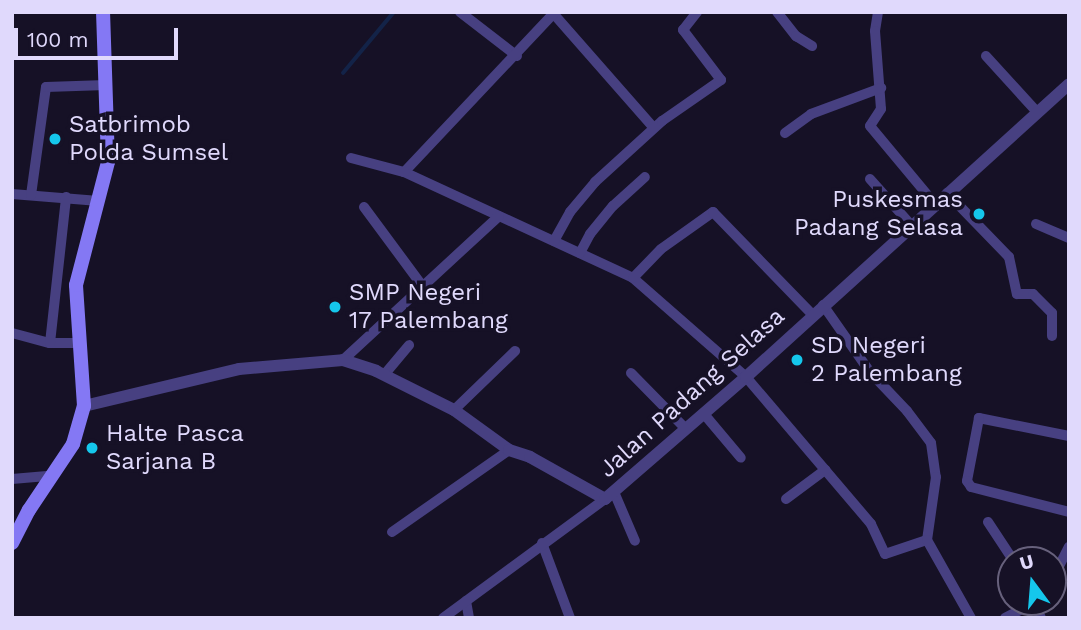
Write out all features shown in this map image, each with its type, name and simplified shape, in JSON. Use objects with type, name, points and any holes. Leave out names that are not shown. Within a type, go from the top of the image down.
[{"type":"main road","points":[[12,543],[73,444],[84,406],[76,285],[108,162],[103,12]]},
{"type":"street","points":[[460,12],[517,56]]},
{"type":"street","points":[[554,241],[570,212],[595,182],[629,154],[654,128],[721,80],[683,30],[697,12]]},
{"type":"street","points":[[776,12],[796,36],[812,46]]},
{"type":"street","points":[[878,12],[875,31],[881,109],[870,127],[935,204]]},
{"type":"street","points":[[404,172],[517,56],[554,13],[654,128]]},
{"type":"street","points":[[986,56],[1037,112]]},
{"type":"street","name":"Jalan Padang Selasa","points":[[84,406],[239,369],[343,360],[384,375],[454,410],[509,450],[530,457],[609,495],[746,377],[812,314],[1069,84]]},
{"type":"street","points":[[31,195],[46,87],[106,85]]},
{"type":"street","points":[[785,133],[821,109],[881,88]]},
{"type":"street","points":[[351,158],[404,172],[634,278],[746,377],[871,524],[885,554],[927,540]]},
{"type":"street","points":[[580,253],[590,234],[613,206],[645,177]]},
{"type":"street","points":[[870,179],[912,226]]},
{"type":"street","points":[[947,193],[1009,257],[1017,295],[1033,294],[1052,313],[1052,336]]},
{"type":"street","points":[[12,194],[99,201]]},
{"type":"street","points":[[50,343],[66,197]]},
{"type":"street","points":[[364,207],[424,288]]},
{"type":"street","points":[[634,278],[661,249],[713,212],[812,314]]},
{"type":"street","points":[[343,360],[499,216]]},
{"type":"street","points":[[1036,224],[1069,238]]},
{"type":"street","points":[[823,305],[870,372],[907,411],[931,443],[936,477],[927,540],[971,618]]},
{"type":"street","points":[[12,333],[50,343],[78,343]]},
{"type":"street","points":[[384,375],[409,345]]},
{"type":"street","points":[[454,410],[515,351]]},
{"type":"street","points":[[631,373],[686,429]]},
{"type":"street","points":[[704,414],[741,458]]},
{"type":"street","points":[[1069,436],[979,418],[967,481],[971,487],[1069,512]]},
{"type":"street","points":[[392,533],[509,450]]},
{"type":"street","points":[[786,499],[825,470]]},
{"type":"street","points":[[12,479],[51,476]]},
{"type":"street","points":[[443,618],[609,495],[635,541]]},
{"type":"street","points":[[988,522],[1004,546]]},
{"type":"street","points":[[542,543],[570,618]]},
{"type":"street","points":[[466,601],[468,618]]},
{"type":"waterway","points":[[343,73],[394,12]]},
{"type":"place","name":"Satbrimob Polda Sumsel","points":[[55,139]]},
{"type":"place","name":"Puskesmas Padang Selasa","points":[[979,214]]},
{"type":"place","name":"SMP Negeri 17 Palembang","points":[[335,307]]},
{"type":"place","name":"SD Negeri 2 Palembang","points":[[797,360]]},
{"type":"place","name":"Halte Pasca Sarjana B","points":[[92,448]]}]
